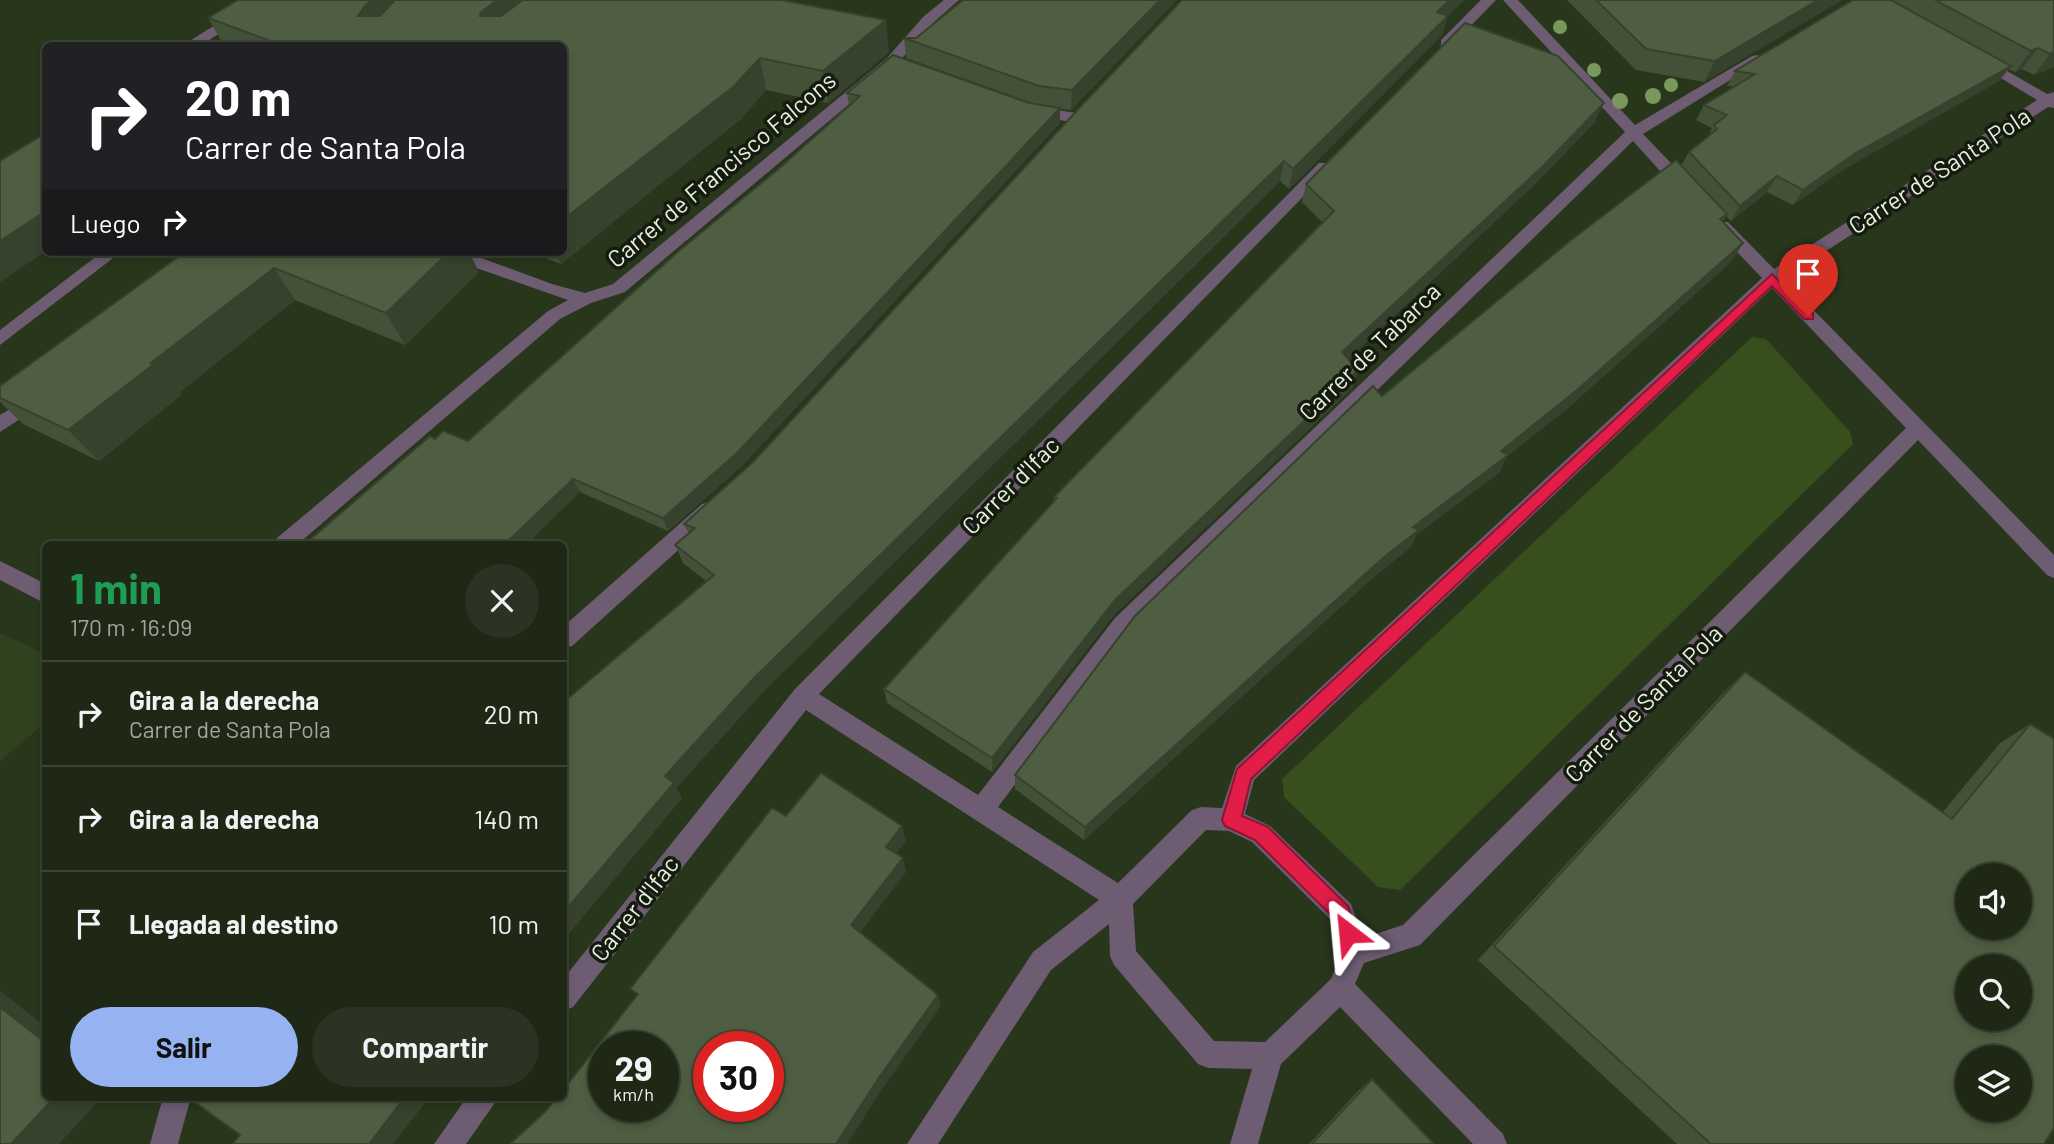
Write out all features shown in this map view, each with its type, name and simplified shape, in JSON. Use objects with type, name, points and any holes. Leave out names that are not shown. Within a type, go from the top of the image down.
[{"type":"street","points":[[196,42],[264,0]]},
{"type":"street","name":"Carrer de Francisco Falcons","points":[[288,541],[554,314],[585,299],[619,288],[899,63],[952,0]]},
{"type":"street","points":[[1430,60],[1489,0]]},
{"type":"street","points":[[1510,0],[1633,133],[2054,569]]},
{"type":"street","name":"Carrer de Tabarca","points":[[981,810],[1123,624],[1633,133],[1774,49]]},
{"type":"street","points":[[1970,54],[2052,100]]},
{"type":"street","name":"Carrer de Santa Pola","points":[[1231,820],[1244,774],[1772,278],[2052,100]]},
{"type":"street","points":[[1022,108],[1081,113],[1058,138]]},
{"type":"street","name":"Carrer d'Ifac","points":[[567,994],[803,695],[1342,149]]},
{"type":"street","points":[[0,339],[108,256]]},
{"type":"street","points":[[459,256],[547,289],[585,299]]},
{"type":"street","points":[[0,425],[54,386]]},
{"type":"street","name":"Carrer de Santa Pola","points":[[1355,953],[1411,936],[1917,429]]},
{"type":"street","points":[[567,636],[719,501]]},
{"type":"street","points":[[0,570],[42,593]]},
{"type":"street","points":[[803,695],[1120,899]]},
{"type":"street","points":[[921,1144],[1042,961],[1120,899],[1201,818],[1231,820],[1261,834],[1342,913],[1355,953],[1340,988],[1270,1056],[1244,1144]]},
{"type":"street","points":[[1120,899],[1124,956],[1208,1054],[1270,1056]]},
{"type":"street","points":[[1340,988],[1493,1144]]},
{"type":"street","points":[[164,1144],[176,1101]]},
{"type":"street","points":[[448,1144],[482,1101]]},
{"type":"shaded area","points":[[1752,337],[1766,339],[1850,432],[1853,444],[1400,890],[1378,887],[1284,797],[1282,779]]},
{"type":"shaded area","points":[[0,633],[42,653],[42,725],[0,761]]},
{"type":"building","points":[[238,0],[372,0],[358,16],[380,16],[395,0],[497,0],[481,12],[480,16],[501,16],[523,0],[781,0],[886,20],[823,71],[760,58],[733,87],[567,217],[567,42],[273,42],[208,18]]},
{"type":"building","points":[[963,0],[1160,0],[1072,90],[1039,86],[904,38],[916,38]]},
{"type":"building","points":[[1182,0],[1450,0],[1437,12],[1448,16],[1293,169],[1284,161],[754,678],[665,776],[674,783],[567,908],[567,699],[714,575],[675,545],[695,528],[684,524],[753,462]]},
{"type":"building","points":[[1596,0],[1818,0],[1715,61],[1646,49]]},
{"type":"building","points":[[1853,0],[1891,0],[2011,66],[1854,154],[1803,190],[1777,176],[1740,206],[1689,152],[1717,129],[1714,125],[1727,115],[1704,105],[1755,74],[1735,71]]},
{"type":"building","points":[[1935,0],[2054,0],[2054,52],[2050,54],[2038,48],[2031,51]]},
{"type":"building","points":[[1465,23],[1558,56],[1604,103],[1541,168],[1342,352],[1358,370],[1115,600],[992,758],[884,689],[1057,498],[1054,497],[1334,211],[1306,184]]},
{"type":"building","points":[[893,55],[1029,103],[1060,108],[737,453],[663,518],[573,479],[508,541],[308,541],[430,436],[435,439],[443,431],[468,441],[680,250],[775,172],[860,96],[847,93]]},
{"type":"building","points":[[42,135],[42,214],[0,241],[0,161]]},
{"type":"building","points":[[1676,160],[1727,214],[1720,219],[1743,243],[1577,390],[1501,451],[1508,455],[1413,527],[1419,530],[1384,557],[1085,827],[1015,775],[1135,616],[1373,386],[1382,396],[1570,241]]},
{"type":"building","points":[[179,256],[445,256],[386,313],[274,268],[68,430],[0,398],[0,386]]},
{"type":"building","points":[[1745,672],[1952,819],[2030,724],[2054,739],[2054,1128],[2044,1144],[1711,1144],[1494,946]]},
{"type":"building","points":[[821,773],[902,826],[886,847],[903,858],[851,925],[938,995],[836,1144],[510,1144],[554,1101],[567,1101],[567,1085],[588,1058],[588,1122],[679,1122],[679,1031],[609,1031],[638,994],[630,989],[772,808],[786,816]]},
{"type":"building","points":[[0,1007],[42,1040],[42,1101],[51,1101],[11,1144],[0,1144]]},
{"type":"building","points":[[1372,1079],[1434,1144],[1312,1144]]},
{"type":"building","points":[[193,1101],[402,1101],[369,1144],[233,1144],[240,1135]]},
{"type":"route","points":[[1348,933],[1342,913],[1261,834],[1231,820],[1244,774],[1772,278],[1808,316]]}]
